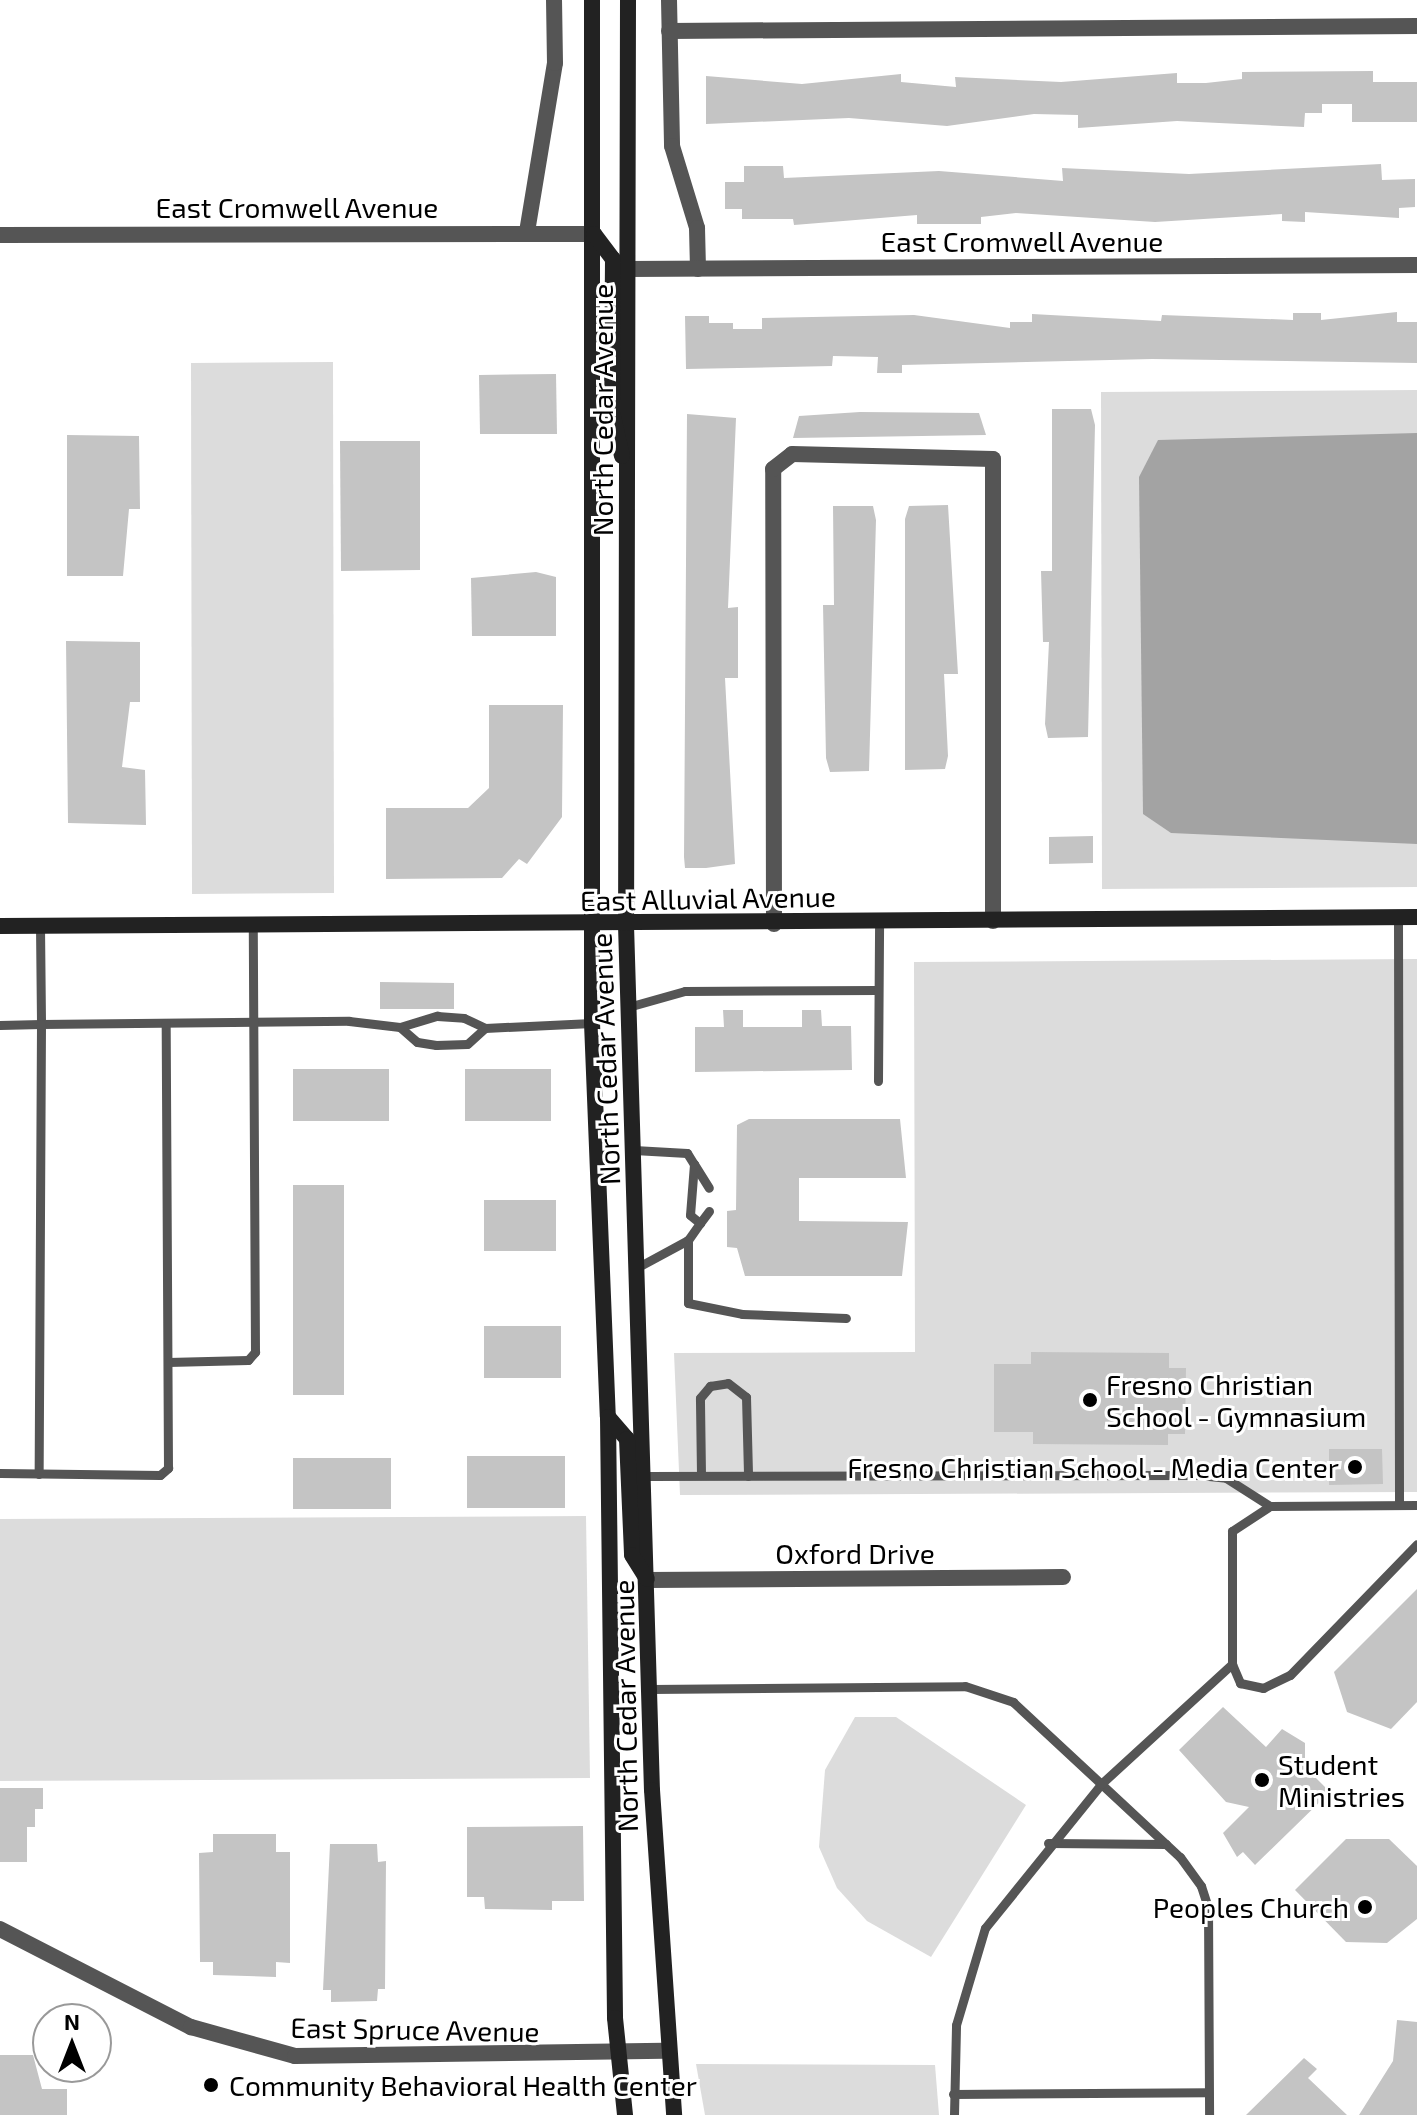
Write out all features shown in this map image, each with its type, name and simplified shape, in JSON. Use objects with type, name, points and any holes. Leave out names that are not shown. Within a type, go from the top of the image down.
[{"type":"main road","name":"North Cedar Avenue","points":[[592,0],[592,1023],[608,1417],[618,2055],[625,2115]]},
{"type":"main road","name":"North Cedar Avenue","points":[[628,0],[626,925],[664,2051],[674,2115]]},
{"type":"main road","points":[[594,234],[613,259],[612,412],[629,489]]},
{"type":"main road","name":"East Alluvial Avenue","points":[[0,926],[592,926],[1417,917]]},
{"type":"main road","points":[[608,1417],[627,1439],[632,1555],[648,1580]]},
{"type":"street","points":[[527,232],[555,63],[554,0]]},
{"type":"street","points":[[669,0],[672,146],[697,228],[698,269]]},
{"type":"street","points":[[669,31],[1417,26]]},
{"type":"street","name":"East Cromwell Avenue","points":[[0,235],[594,234]]},
{"type":"street","name":"East Cromwell Avenue","points":[[628,269],[1417,265]]},
{"type":"street","points":[[774,924],[773,469],[792,454],[993,459],[993,921]]},
{"type":"street","name":"Oxford Drive","points":[[648,1580],[1063,1577]]},
{"type":"street","name":"East Spruce Avenue","points":[[0,1929],[191,2027],[270,2051],[364,2059],[618,2055],[664,2051]]},
{"type":"lane","points":[[1398,918],[1399,1505]]},
{"type":"lane","points":[[878,1081],[879,923]]},
{"type":"lane","points":[[39,1474],[40,926]]},
{"type":"lane","points":[[168,1362],[248,1360],[255,1352],[253,926]]},
{"type":"lane","points":[[628,1007],[685,991],[878,990]]},
{"type":"lane","points":[[0,1025],[255,1022],[400,1027],[437,1016],[485,1028],[592,1023]]},
{"type":"lane","points":[[0,1473],[160,1475],[168,1468],[166,1023]]},
{"type":"lane","points":[[400,1027],[417,1042],[436,1045],[467,1044],[485,1028]]},
{"type":"lane","points":[[634,1150],[687,1153],[709,1188]]},
{"type":"lane","points":[[694,1164],[690,1215],[700,1223]]},
{"type":"lane","points":[[638,1267],[688,1240],[709,1211]]},
{"type":"lane","points":[[688,1240],[688,1303],[742,1314],[846,1318]]},
{"type":"lane","points":[[701,1474],[700,1398],[710,1386],[728,1383],[746,1397],[748,1476]]},
{"type":"lane","points":[[646,1476],[1199,1475],[1226,1478],[1270,1506]]},
{"type":"lane","points":[[1417,1505],[1270,1506],[1232,1531],[1232,1664],[1240,1683],[1263,1688],[1290,1675],[1417,1544]]},
{"type":"lane","points":[[954,2115],[956,2025],[969,1970],[985,1928],[1048,1843],[1101,1784],[1232,1664]]},
{"type":"lane","points":[[651,1689],[990,1691],[1013,1702],[1166,1844],[1201,1886],[1208,1907],[1209,2115]]},
{"type":"lane","points":[[1048,1843],[1166,1844]]},
{"type":"lane","points":[[953,2094],[1208,2092]]},
{"type":"shaded area","points":[[333,362],[334,893],[192,894],[191,363]]},
{"type":"shaded area","points":[[1417,390],[1417,887],[1102,889],[1101,392]]},
{"type":"shaded area","points":[[1417,433],[1417,844],[1171,833],[1143,814],[1139,477],[1158,440]]},
{"type":"shaded area","points":[[1417,959],[1417,1492],[680,1495],[674,1353],[915,1352],[914,962]]},
{"type":"shaded area","points":[[586,1516],[590,1778],[0,1781],[0,1519]]},
{"type":"shaded area","points":[[855,1717],[896,1717],[1026,1805],[931,1957],[867,1921],[837,1888],[819,1847],[825,1770]]},
{"type":"shaded area","points":[[696,2064],[935,2065],[939,2115],[705,2115]]},
{"type":"building","points":[[1373,71],[1373,82],[1417,82],[1417,122],[1352,122],[1352,104],[1322,104],[1322,113],[1305,113],[1304,127],[1177,121],[1078,128],[1078,115],[1034,114],[947,126],[849,118],[706,124],[706,76],[802,84],[901,74],[901,82],[956,87],[955,77],[1061,82],[1177,73],[1177,83],[1206,83],[1242,79],[1242,72]]},
{"type":"building","points":[[1381,164],[1382,180],[1415,179],[1415,207],[1399,208],[1399,218],[1305,212],[1305,222],[1282,221],[1282,214],[1155,222],[1016,213],[981,217],[981,224],[917,224],[917,215],[794,225],[793,219],[742,219],[742,209],[725,209],[725,182],[744,182],[744,166],[783,166],[784,178],[939,171],[1063,181],[1062,168],[1189,174]]},
{"type":"building","points":[[1397,312],[1397,322],[1417,322],[1417,363],[1152,359],[902,365],[902,373],[877,373],[878,357],[833,356],[832,366],[686,369],[685,316],[709,316],[709,323],[733,323],[733,329],[762,329],[762,318],[914,315],[1010,328],[1010,322],[1032,322],[1032,314],[1161,321],[1162,315],[1293,320],[1293,313],[1321,313],[1321,320]]},
{"type":"building","points":[[556,374],[557,434],[480,434],[479,375]]},
{"type":"building","points":[[1052,409],[1091,409],[1095,425],[1088,737],[1048,738],[1045,724],[1049,642],[1043,642],[1041,571],[1052,571]]},
{"type":"building","points":[[860,412],[979,413],[986,435],[793,438],[799,416]]},
{"type":"building","points":[[687,414],[736,418],[728,608],[738,607],[738,678],[725,678],[735,864],[706,868],[685,868],[684,857]]},
{"type":"building","points":[[67,435],[139,436],[140,509],[129,509],[123,576],[67,576]]},
{"type":"building","points":[[340,441],[420,441],[420,570],[341,571]]},
{"type":"building","points":[[948,505],[958,674],[944,674],[948,756],[945,769],[905,770],[905,519],[909,506]]},
{"type":"building","points":[[833,506],[873,506],[876,520],[869,771],[830,772],[826,758],[823,605],[834,605]]},
{"type":"building","points":[[536,572],[556,577],[556,636],[472,636],[471,578]]},
{"type":"building","points":[[66,641],[140,642],[140,702],[130,702],[122,767],[145,770],[146,825],[68,823]]},
{"type":"building","points":[[489,705],[563,705],[562,817],[527,864],[519,859],[502,878],[386,879],[386,808],[468,808],[489,788]]},
{"type":"building","points":[[1093,836],[1093,863],[1049,864],[1049,837]]},
{"type":"building","points":[[380,982],[454,983],[454,1009],[380,1009]]},
{"type":"building","points":[[723,1010],[743,1010],[743,1027],[802,1027],[802,1010],[821,1010],[822,1026],[851,1026],[852,1070],[695,1072],[695,1027],[724,1027]]},
{"type":"building","points":[[293,1069],[389,1069],[389,1121],[293,1121]]},
{"type":"building","points":[[465,1069],[551,1069],[551,1121],[465,1121]]},
{"type":"building","points":[[749,1119],[900,1119],[906,1178],[799,1178],[799,1221],[908,1222],[902,1276],[745,1276],[737,1248],[727,1247],[727,1211],[736,1210],[737,1125]]},
{"type":"building","points":[[293,1185],[344,1185],[344,1395],[293,1395]]},
{"type":"building","points":[[484,1200],[556,1200],[556,1251],[484,1251]]},
{"type":"building","points":[[484,1326],[561,1326],[561,1378],[484,1378]]},
{"type":"building","name":"Fresno Christian School - Gymnasium","points":[[1031,1352],[1169,1353],[1169,1368],[1186,1368],[1185,1434],[1168,1434],[1168,1445],[1033,1444],[1033,1432],[994,1432],[994,1364],[1031,1364]]},
{"type":"building","name":"Fresno Christian School - Media Center","points":[[1329,1449],[1382,1449],[1383,1484],[1329,1485]]},
{"type":"building","points":[[467,1456],[565,1456],[565,1508],[467,1508]]},
{"type":"building","points":[[293,1458],[391,1458],[391,1509],[293,1509]]},
{"type":"building","points":[[1417,1589],[1417,1702],[1391,1729],[1347,1712],[1334,1672]]},
{"type":"building","name":"Student Ministries","points":[[1223,1707],[1266,1747],[1282,1729],[1305,1743],[1305,1767],[1330,1792],[1255,1865],[1243,1852],[1237,1857],[1223,1833],[1249,1807],[1226,1802],[1179,1750]]},
{"type":"building","points":[[0,1788],[43,1788],[43,1809],[35,1809],[35,1827],[27,1827],[27,1862],[0,1862]]},
{"type":"building","points":[[583,1826],[584,1901],[552,1901],[552,1910],[485,1909],[484,1897],[467,1897],[467,1827]]},
{"type":"building","points":[[213,1834],[276,1834],[276,1852],[290,1852],[290,1963],[276,1962],[276,1977],[213,1975],[213,1962],[200,1962],[199,1853],[213,1852]]},
{"type":"building","name":"Peoples Church","points":[[1346,1839],[1389,1839],[1417,1866],[1417,1919],[1387,1943],[1346,1942],[1295,1890]]},
{"type":"building","points":[[330,1844],[377,1844],[378,1862],[386,1861],[385,1989],[378,1989],[377,2001],[331,2002],[331,1990],[323,1990]]},
{"type":"building","points":[[1397,2020],[1417,2022],[1417,2115],[1359,2115],[1393,2061]]},
{"type":"building","points":[[0,2055],[32,2055],[32,2083],[40,2083],[42,2089],[67,2089],[67,2115],[0,2115]]},
{"type":"building","points":[[1304,2058],[1317,2069],[1308,2078],[1347,2115],[1246,2115]]},
{"type":"place","name":"Fresno Christian School - Gymnasium","points":[[1090,1400]]},
{"type":"place","name":"Fresno Christian School - Media Center","points":[[1355,1467]]},
{"type":"place","name":"Student Ministries","points":[[1262,1780]]},
{"type":"place","name":"Peoples Church","points":[[1365,1907]]},
{"type":"place","name":"Community Behavioral Health Center","points":[[211,2085]]}]
